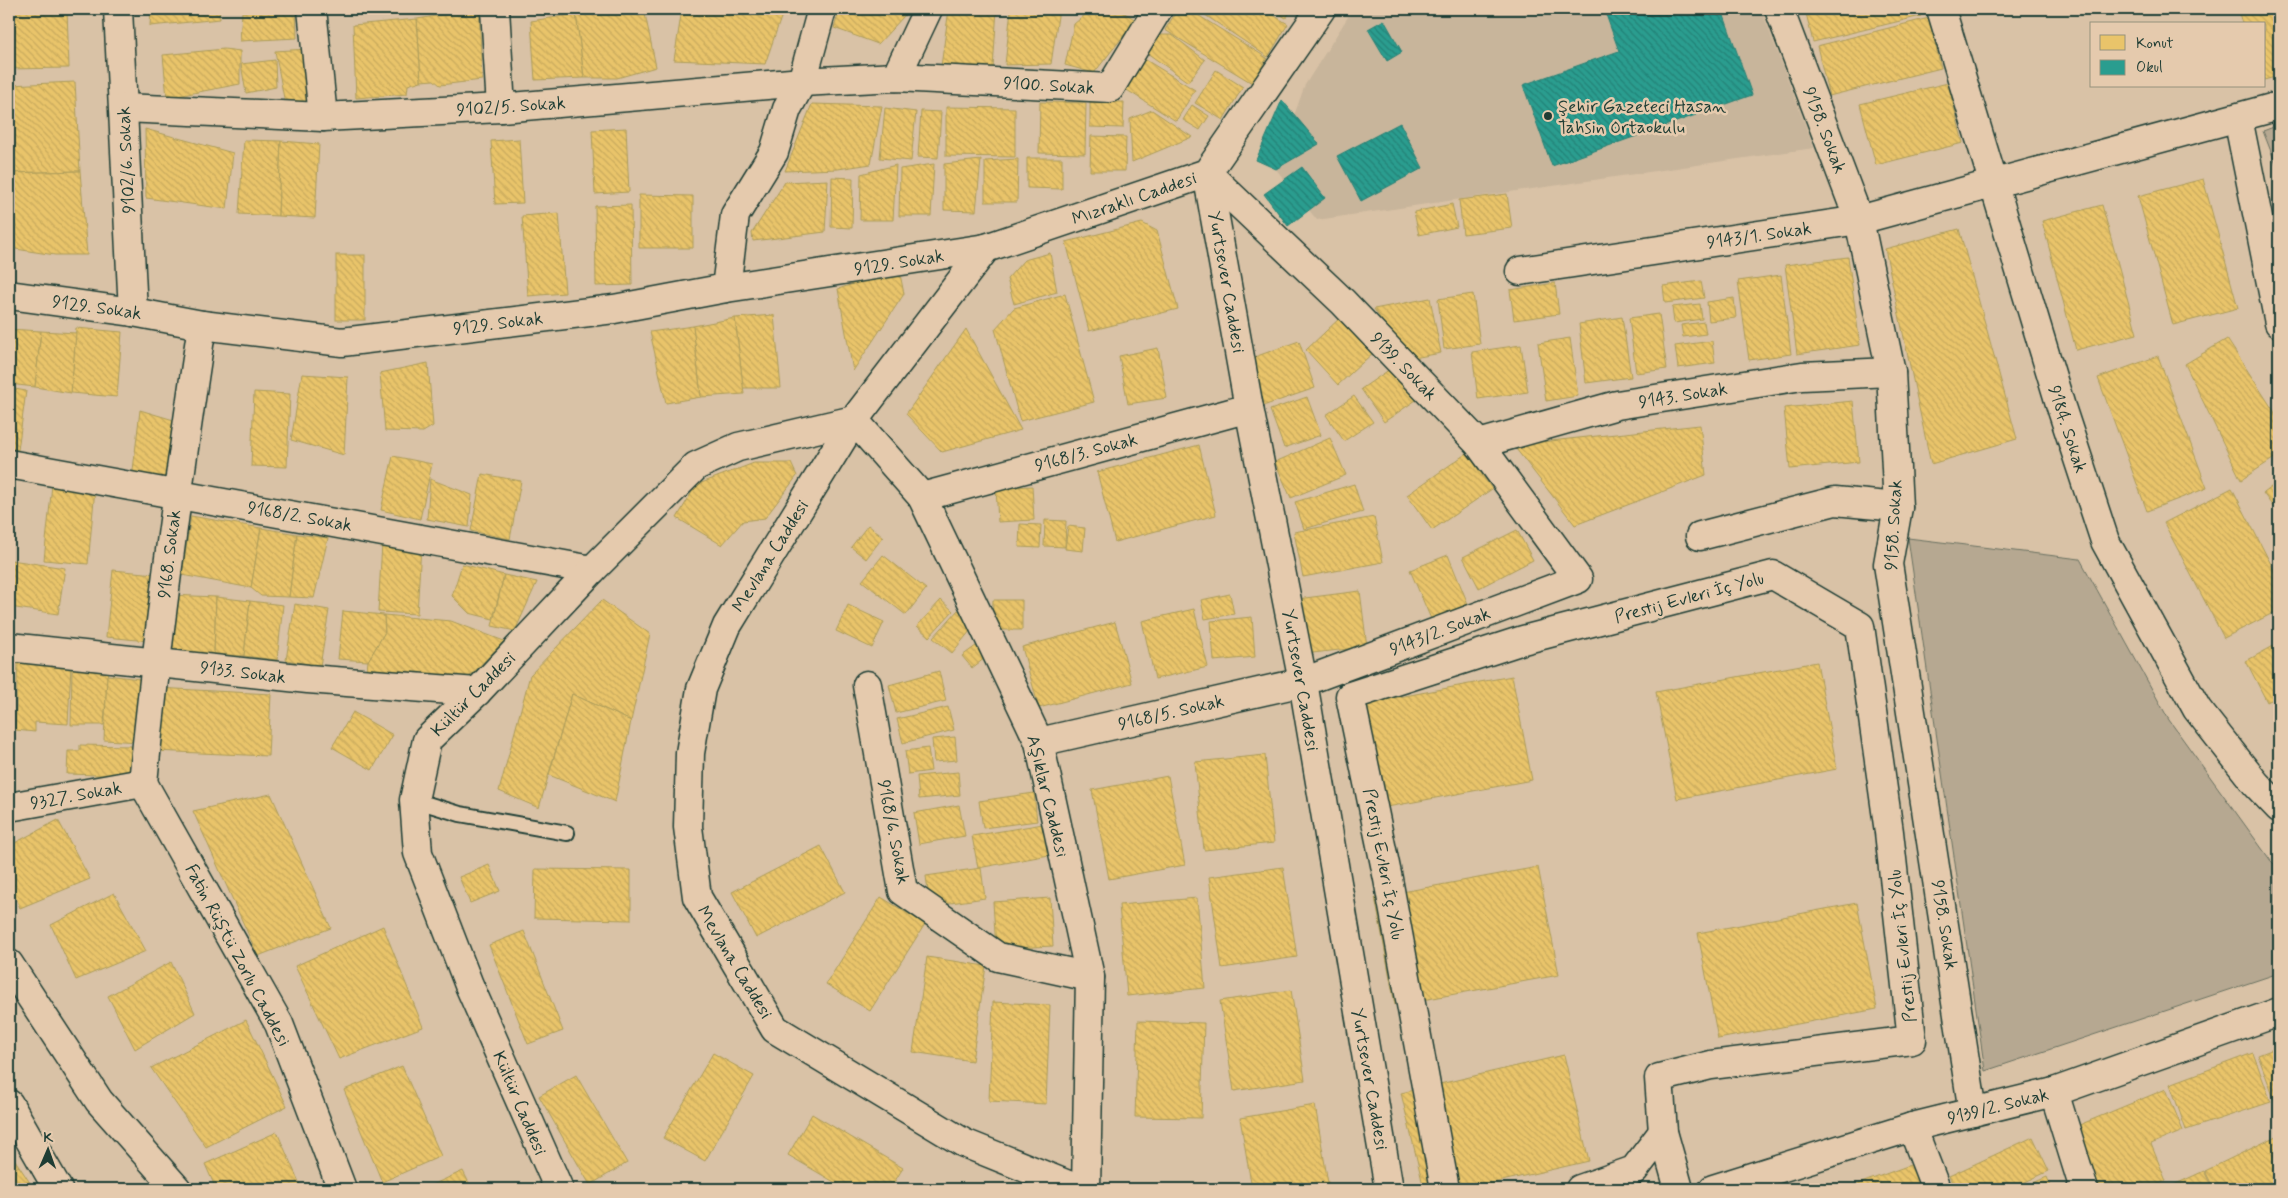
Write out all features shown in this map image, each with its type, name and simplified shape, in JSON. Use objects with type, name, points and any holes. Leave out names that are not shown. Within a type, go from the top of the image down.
[{"type":"street","name":"9102/6. Sokak","points":[[118,9],[133,312]]},
{"type":"street","points":[[312,9],[323,117]]},
{"type":"street","points":[[495,9],[501,108]]},
{"type":"street","points":[[726,288],[735,215],[774,152],[787,109],[802,82],[822,9]]},
{"type":"street","points":[[896,77],[928,9]]},
{"type":"street","name":"9100. Sokak","points":[[896,77],[1110,88],[1158,9]]},
{"type":"street","name":"Mızraklı Caddesi","points":[[986,248],[1207,173],[1321,9]]},
{"type":"street","name":"9158. Sokak","points":[[1779,9],[1860,220],[1891,372],[1898,507],[1888,564],[1973,1112]]},
{"type":"street","name":"9184. Sokak","points":[[1940,9],[2061,407],[2105,541],[2197,709],[2256,784],[2279,808]]},
{"type":"street","name":"9102/5. Sokak","points":[[124,108],[323,117],[501,108],[802,82],[896,77]]},
{"type":"street","name":"9143/1. Sokak","points":[[1520,271],[1860,220],[2279,106]]},
{"type":"street","points":[[2238,118],[2279,322]]},
{"type":"street","name":"Yurtsever Caddesi","points":[[1207,173],[1249,408],[1303,682],[1389,1189]]},
{"type":"street","name":"9139. Sokak","points":[[1207,173],[1343,302],[1479,444],[1578,580]]},
{"type":"street","name":"9129. Sokak","points":[[9,295],[133,312],[202,325],[342,342],[614,309],[726,288],[986,248]]},
{"type":"street","name":"Mevlana Caddesi","points":[[986,248],[854,420],[727,626],[701,690],[690,754],[688,826],[697,898],[775,1029],[964,1143],[1078,1189]]},
{"type":"street","name":"9168. Sokak","points":[[143,783],[155,662],[177,493],[202,325]]},
{"type":"street","name":"9143. Sokak","points":[[1479,444],[1616,405],[1802,376],[1891,372]]},
{"type":"street","name":"9168/3. Sokak","points":[[922,497],[1249,408]]},
{"type":"street","name":"Aşıklar Caddesi","points":[[854,420],[922,497],[1039,742],[1090,976],[1086,1189]]},
{"type":"street","name":"Kültür Caddesi","points":[[559,1189],[469,986],[418,854],[414,800],[426,740],[477,692],[592,570],[696,466],[738,447],[854,420]]},
{"type":"street","name":"9168/2. Sokak","points":[[9,464],[177,493],[592,570]]},
{"type":"street","points":[[1700,536],[1834,501],[1898,507]]},
{"type":"street","name":"Prestij Evleri İç Yolu","points":[[1445,1189],[1388,879],[1350,696],[1523,640],[1773,575],[1860,626],[1889,832],[1912,1040],[1711,1065],[1659,1078],[1663,1132],[1679,1189]]},
{"type":"street","name":"9143/2. Sokak","points":[[1303,682],[1578,580]]},
{"type":"street","name":"9133. Sokak","points":[[9,647],[308,679],[477,692]]},
{"type":"street","name":"9168/5. Sokak","points":[[1039,742],[1303,682]]},
{"type":"street","name":"9168/6. Sokak","points":[[867,685],[903,891],[998,957],[1090,976]]},
{"type":"street","name":"9327. Sokak","points":[[9,807],[143,783]]},
{"type":"street","name":"Fatin Rüştü Zorlu Caddesi","points":[[143,783],[279,1024],[342,1189]]},
{"type":"street","points":[[9,964],[99,1101],[177,1189]]},
{"type":"street","name":"9139/2. Sokak","points":[[1713,1189],[1912,1127],[2054,1092],[2279,1012]]},
{"type":"street","points":[[2054,1092],[2084,1189]]},
{"type":"street","points":[[9,1104],[58,1189]]},
{"type":"street","points":[[1912,1127],[1936,1189]]},
{"type":"street","points":[[1580,1189],[1634,1170],[1663,1132]]},
{"type":"lane","points":[[414,800],[460,814],[567,833]]},
{"type":"shaded area","name":"Şehir Gazeteci Hasan Tahsin Ortaokulu","points":[[1353,9],[1761,9],[1814,148],[1317,220],[1275,168],[1305,85]]},
{"type":"shaded area","points":[[2279,125],[2279,172],[2263,131]]},
{"type":"shaded area","points":[[1908,538],[2080,559],[2169,720],[2271,861],[2279,869],[2279,973],[1985,1071]]},
{"type":"building: Konut","points":[[9,9],[67,9],[69,68],[9,69]]},
{"type":"building: Konut","points":[[151,9],[219,9],[220,19],[150,26]]},
{"type":"building: Konut","points":[[296,9],[297,38],[240,41],[242,12]]},
{"type":"building: Konut","points":[[479,9],[482,80],[440,85],[434,80],[421,81],[417,19]]},
{"type":"building: Konut","points":[[644,9],[656,67],[617,78],[584,78],[576,14]]},
{"type":"building: Konut","points":[[682,9],[784,9],[765,64],[674,60]]},
{"type":"building: Konut","points":[[840,9],[905,9],[905,15],[878,44],[834,28]]},
{"type":"building: Konut","points":[[949,9],[997,9],[993,68],[941,66]]},
{"type":"building: Konut","points":[[1011,9],[1059,9],[1051,64],[1005,65]]},
{"type":"building: Konut","points":[[1092,9],[1118,9],[1136,20],[1094,73],[1065,65],[1074,24]]},
{"type":"building: Konut","points":[[1178,9],[1188,9],[1267,58],[1252,83],[1165,30]]},
{"type":"building: Konut","points":[[1196,9],[1263,9],[1288,24],[1268,57]]},
{"type":"building: Konut","points":[[1271,9],[1292,9],[1286,18]]},
{"type":"building: Konut","points":[[1805,9],[1919,9],[1921,16],[1813,42]]},
{"type":"building: Konut","points":[[2238,9],[2279,9],[2279,76],[2266,79],[2266,22],[2241,22]]},
{"type":"building: Konut","points":[[576,14],[584,78],[535,80],[531,21]]},
{"type":"building: Konut","points":[[1929,18],[1941,68],[1829,96],[1817,46]]},
{"type":"building: Konut","points":[[417,19],[421,81],[408,85],[407,94],[356,98],[353,25]]},
{"type":"building: Konut","points":[[1161,35],[1172,35],[1205,60],[1188,82],[1147,53]]},
{"type":"building: Konut","points":[[224,49],[240,51],[240,84],[167,98],[163,55]]},
{"type":"building: Konut","points":[[308,49],[318,109],[286,109],[275,51]]},
{"type":"building: Konut","points":[[1141,57],[1195,90],[1176,121],[1122,87]]},
{"type":"building: Konut","points":[[275,60],[276,87],[246,93],[241,64]]},
{"type":"building: Konut","points":[[1216,70],[1243,87],[1223,120],[1195,103]]},
{"type":"building: Konut","points":[[75,82],[80,171],[9,173],[9,85]]},
{"type":"building: Konut","points":[[1948,83],[1963,143],[1876,165],[1860,104]]},
{"type":"building: Konut","points":[[1040,102],[1086,103],[1085,154],[1039,153]]},
{"type":"building: Konut","points":[[1090,102],[1124,102],[1123,128],[1090,127]]},
{"type":"building: Konut","points":[[812,104],[882,106],[871,164],[838,169],[785,171]]},
{"type":"building: Konut","points":[[1192,105],[1209,116],[1200,130],[1183,120]]},
{"type":"building: Konut","points":[[946,107],[1015,108],[1015,157],[946,156]]},
{"type":"building: Konut","points":[[885,108],[916,112],[911,161],[880,158]]},
{"type":"building: Konut","points":[[1152,110],[1192,137],[1132,162],[1130,119]]},
{"type":"building: Konut","points":[[921,111],[941,112],[938,158],[918,157]]},
{"type":"building: Konut","points":[[626,128],[629,192],[595,194],[592,130]]},
{"type":"building: Konut","points":[[145,129],[233,153],[227,209],[146,198]]},
{"type":"building: Konut","points":[[1091,136],[1126,137],[1125,171],[1090,171]]},
{"type":"building: Konut","points":[[519,139],[523,203],[495,204],[491,141]]},
{"type":"building: Konut","points":[[244,140],[281,141],[278,216],[239,214]]},
{"type":"building: Konut","points":[[281,141],[319,144],[315,218],[278,216]]},
{"type":"building: Konut","points":[[1027,158],[1062,158],[1062,189],[1027,188]]},
{"type":"building: Konut","points":[[1018,159],[1017,202],[985,202],[985,161]]},
{"type":"building: Konut","points":[[981,160],[976,211],[944,210],[944,164]]},
{"type":"building: Konut","points":[[934,164],[931,216],[899,216],[900,169]]},
{"type":"building: Konut","points":[[896,165],[893,220],[860,220],[861,174]]},
{"type":"building: Konut","points":[[80,171],[87,255],[55,255],[9,248],[9,173]]},
{"type":"building: Konut","points":[[832,177],[853,178],[852,228],[831,227]]},
{"type":"building: Konut","points":[[2203,179],[2238,308],[2173,325],[2138,196]]},
{"type":"building: Konut","points":[[828,180],[825,232],[753,241],[752,233],[785,182]]},
{"type":"building: Konut","points":[[1507,194],[1512,228],[1463,234],[1459,200]]},
{"type":"building: Konut","points":[[639,195],[693,196],[693,248],[639,248]]},
{"type":"building: Konut","points":[[1452,204],[1457,227],[1419,235],[1414,212]]},
{"type":"building: Konut","points":[[631,205],[632,285],[596,286],[595,206]]},
{"type":"building: Konut","points":[[2102,205],[2137,334],[2076,350],[2042,221]]},
{"type":"building: Konut","points":[[559,213],[565,293],[528,296],[522,216]]},
{"type":"building: Konut","points":[[1142,223],[1157,231],[1178,309],[1089,331],[1066,242]]},
{"type":"building: Konut","points":[[1959,229],[2017,439],[1931,464],[1885,249]]},
{"type":"building: Konut","points":[[1050,253],[1057,292],[1014,304],[1007,279],[1024,260]]},
{"type":"building: Konut","points":[[336,255],[365,255],[365,320],[336,320]]},
{"type":"building: Konut","points":[[1848,257],[1860,345],[1797,354],[1785,265]]},
{"type":"building: Konut","points":[[899,269],[904,294],[853,371],[838,289]]},
{"type":"building: Konut","points":[[1781,275],[1791,354],[1749,360],[1738,281]]},
{"type":"building: Konut","points":[[1701,281],[1704,298],[1665,303],[1663,286]]},
{"type":"building: Konut","points":[[1555,283],[1559,314],[1514,320],[1510,290]]},
{"type":"building: Konut","points":[[1065,294],[1094,402],[1020,421],[995,329],[1014,308]]},
{"type":"building: Konut","points":[[1473,294],[1480,344],[1444,349],[1438,299]]},
{"type":"building: Konut","points":[[1430,298],[1441,353],[1408,359],[1374,309]]},
{"type":"building: Konut","points":[[1734,298],[1736,318],[1709,321],[1707,302]]},
{"type":"building: Konut","points":[[1700,304],[1702,319],[1674,323],[1672,307]]},
{"type":"building: Konut","points":[[1659,314],[1667,369],[1636,373],[1629,318]]},
{"type":"building: Konut","points":[[774,315],[781,388],[743,388],[735,318]]},
{"type":"building: Konut","points":[[1343,315],[1375,351],[1338,385],[1306,350]]},
{"type":"building: Konut","points":[[1622,317],[1631,377],[1586,383],[1579,324]]},
{"type":"building: Konut","points":[[735,318],[744,394],[701,397],[693,326]]},
{"type":"building: Konut","points":[[1704,322],[1706,334],[1683,337],[1681,325]]},
{"type":"building: Konut","points":[[693,326],[701,397],[666,403],[650,332]]},
{"type":"building: Konut","points":[[76,328],[122,332],[117,397],[71,393]]},
{"type":"building: Konut","points":[[9,329],[41,331],[35,387],[9,384]]},
{"type":"building: Konut","points":[[966,329],[1021,430],[942,452],[906,414]]},
{"type":"building: Konut","points":[[41,331],[76,333],[71,393],[35,387]]},
{"type":"building: Konut","points":[[1570,338],[1578,396],[1546,401],[1538,343]]},
{"type":"building: Konut","points":[[2227,339],[2279,419],[2279,455],[2241,480],[2185,364]]},
{"type":"building: Konut","points":[[1299,341],[1315,388],[1263,406],[1246,360]]},
{"type":"building: Konut","points":[[1712,341],[1715,363],[1678,368],[1675,346]]},
{"type":"building: Konut","points":[[1521,345],[1528,392],[1478,399],[1472,352]]},
{"type":"building: Konut","points":[[1158,348],[1167,398],[1128,404],[1119,356]]},
{"type":"building: Konut","points":[[2158,356],[2207,488],[2147,511],[2098,378]]},
{"type":"building: Konut","points":[[428,363],[433,426],[423,432],[385,431],[380,373]]},
{"type":"building: Konut","points":[[1396,365],[1419,398],[1384,422],[1361,389]]},
{"type":"building: Konut","points":[[302,374],[348,377],[344,455],[291,440]]},
{"type":"building: Konut","points":[[9,388],[26,391],[18,450],[9,450]]},
{"type":"building: Konut","points":[[254,392],[290,394],[287,467],[251,466]]},
{"type":"building: Konut","points":[[1354,396],[1373,422],[1344,441],[1326,415]]},
{"type":"building: Konut","points":[[1307,397],[1321,435],[1284,448],[1270,410]]},
{"type":"building: Konut","points":[[1853,401],[1859,462],[1790,469],[1784,408]]},
{"type":"building: Konut","points":[[140,410],[177,421],[171,482],[132,479]]},
{"type":"building: Konut","points":[[1700,425],[1706,475],[1575,525],[1513,445]]},
{"type":"building: Konut","points":[[1330,438],[1346,475],[1291,498],[1275,462]]},
{"type":"building: Konut","points":[[1199,445],[1216,515],[1115,542],[1097,472]]},
{"type":"building: Konut","points":[[1467,453],[1492,489],[1432,530],[1407,495]]},
{"type":"building: Konut","points":[[393,456],[432,464],[420,519],[381,510]]},
{"type":"building: Konut","points":[[754,463],[791,463],[797,476],[765,518],[743,521],[722,545],[677,518],[696,485]]},
{"type":"building: Konut","points":[[482,474],[521,481],[510,539],[471,531]]},
{"type":"building: Konut","points":[[430,479],[472,495],[469,527],[427,519]]},
{"type":"building: Konut","points":[[2279,481],[2279,515],[2263,493]]},
{"type":"building: Konut","points":[[1354,484],[1363,512],[1304,529],[1295,502]]},
{"type":"building: Konut","points":[[52,485],[95,489],[88,564],[44,560]]},
{"type":"building: Konut","points":[[1032,486],[1034,520],[998,522],[996,488]]},
{"type":"building: Konut","points":[[2232,488],[2279,580],[2279,610],[2224,638],[2164,523]]},
{"type":"building: Konut","points":[[191,516],[261,528],[251,588],[182,575]]},
{"type":"building: Konut","points":[[1374,517],[1383,562],[1303,577],[1294,532]]},
{"type":"building: Konut","points":[[1045,520],[1066,521],[1065,547],[1044,546]]},
{"type":"building: Konut","points":[[1020,524],[1041,525],[1040,548],[1019,547]]},
{"type":"building: Konut","points":[[868,525],[883,537],[866,559],[851,547]]},
{"type":"building: Konut","points":[[1068,526],[1085,528],[1083,551],[1065,549]]},
{"type":"building: Konut","points":[[261,528],[297,534],[289,597],[261,596],[251,588]]},
{"type":"building: Konut","points":[[1517,530],[1533,560],[1479,588],[1463,557]]},
{"type":"building: Konut","points":[[297,534],[328,538],[314,598],[289,597]]},
{"type":"building: Konut","points":[[382,543],[421,546],[417,614],[378,612]]},
{"type":"building: Konut","points":[[883,555],[926,589],[906,615],[862,581]]},
{"type":"building: Konut","points":[[1448,555],[1468,604],[1431,619],[1410,570]]},
{"type":"building: Konut","points":[[11,560],[65,568],[58,614],[9,607]]},
{"type":"building: Konut","points":[[462,564],[504,575],[493,619],[469,613],[452,596]]},
{"type":"building: Konut","points":[[113,570],[155,574],[148,641],[106,637]]},
{"type":"building: Konut","points":[[504,575],[537,582],[515,631],[492,626]]},
{"type":"building: Konut","points":[[1360,591],[1367,647],[1303,654],[1297,599]]},
{"type":"building: Konut","points":[[1230,594],[1234,614],[1205,619],[1201,600]]},
{"type":"building: Konut","points":[[171,595],[216,597],[214,654],[168,652]]},
{"type":"building: Konut","points":[[216,597],[250,601],[244,656],[214,654]]},
{"type":"building: Konut","points":[[602,600],[650,634],[631,721],[572,694],[539,808],[499,791],[530,675]]},
{"type":"building: Konut","points":[[941,600],[953,611],[929,637],[917,626]]},
{"type":"building: Konut","points":[[993,600],[1022,600],[1022,630],[992,630]]},
{"type":"building: Konut","points":[[250,601],[283,605],[277,660],[244,656]]},
{"type":"building: Konut","points":[[295,604],[329,610],[320,666],[286,660]]},
{"type":"building: Konut","points":[[848,605],[884,622],[872,648],[836,631]]},
{"type":"building: Konut","points":[[1194,609],[1208,667],[1155,679],[1142,621]]},
{"type":"building: Konut","points":[[958,610],[975,625],[952,653],[933,638]]},
{"type":"building: Konut","points":[[343,611],[384,615],[385,632],[368,661],[338,659]]},
{"type":"building: Konut","points":[[384,615],[451,621],[504,641],[467,679],[367,670],[368,661],[385,632]]},
{"type":"building: Konut","points":[[1252,617],[1255,657],[1214,661],[1211,621]]},
{"type":"building: Konut","points":[[1115,622],[1132,683],[1039,708],[1022,647]]},
{"type":"building: Konut","points":[[980,643],[989,655],[972,668],[962,656]]},
{"type":"building: Konut","points":[[2279,643],[2279,696],[2267,702],[2246,661]]},
{"type":"building: Konut","points":[[1817,662],[1837,769],[1677,799],[1656,692]]},
{"type":"building: Konut","points":[[18,663],[71,665],[68,724],[35,722],[35,732],[15,730]]},
{"type":"building: Konut","points":[[72,668],[108,669],[104,725],[71,725]]},
{"type":"building: Konut","points":[[939,671],[946,701],[896,713],[889,685]]},
{"type":"building: Konut","points":[[107,675],[148,680],[140,742],[104,740]]},
{"type":"building: Konut","points":[[1512,676],[1532,780],[1371,810],[1351,706]]},
{"type":"building: Konut","points":[[157,688],[271,694],[268,756],[154,751]]},
{"type":"building: Konut","points":[[572,694],[631,721],[615,802],[549,775]]},
{"type":"building: Konut","points":[[948,707],[954,730],[903,743],[897,719]]},
{"type":"building: Konut","points":[[353,712],[393,735],[372,770],[332,747]]},
{"type":"building: Konut","points":[[955,737],[957,760],[934,762],[932,739]]},
{"type":"building: Konut","points":[[80,745],[131,746],[130,776],[67,774],[68,751],[80,751]]},
{"type":"building: Konut","points":[[928,748],[931,771],[908,774],[905,751]]},
{"type":"building: Konut","points":[[1265,755],[1274,843],[1204,850],[1195,762]]},
{"type":"building: Konut","points":[[958,772],[960,795],[919,799],[917,776]]},
{"type":"building: Konut","points":[[1168,776],[1185,865],[1109,879],[1092,790]]},
{"type":"building: Konut","points":[[1034,793],[1037,821],[983,828],[979,801]]},
{"type":"building: Konut","points":[[271,794],[331,928],[258,956],[193,811]]},
{"type":"building: Konut","points":[[959,805],[965,836],[919,844],[914,813]]},
{"type":"building: Konut","points":[[58,820],[90,879],[20,908],[9,882],[9,846]]},
{"type":"building: Konut","points":[[1043,824],[1049,855],[978,868],[972,836]]},
{"type":"building: Konut","points":[[821,846],[845,892],[756,938],[732,892]]},
{"type":"building: Konut","points":[[489,865],[500,891],[470,903],[459,877]]},
{"type":"building: Konut","points":[[1283,867],[1297,957],[1222,968],[1209,877]]},
{"type":"building: Konut","points":[[1538,867],[1559,975],[1395,1005],[1375,897]]},
{"type":"building: Konut","points":[[981,868],[985,898],[930,906],[926,876]]},
{"type":"building: Konut","points":[[535,869],[631,870],[631,920],[534,918]]},
{"type":"building: Konut","points":[[114,893],[146,951],[76,980],[51,925]]},
{"type":"building: Konut","points":[[881,897],[925,924],[870,1011],[826,984]]},
{"type":"building: Konut","points":[[1050,898],[1053,946],[996,949],[993,902]]},
{"type":"building: Konut","points":[[1197,898],[1205,988],[1127,996],[1119,905]]},
{"type":"building: Konut","points":[[1857,903],[1877,1009],[1718,1039],[1698,933]]},
{"type":"building: Konut","points":[[383,926],[423,1027],[339,1059],[295,966]]},
{"type":"building: Konut","points":[[524,931],[563,1031],[528,1044],[489,945]]},
{"type":"building: Konut","points":[[927,957],[986,966],[972,1061],[913,1052]]},
{"type":"building: Konut","points":[[171,962],[195,1013],[135,1049],[108,996]]},
{"type":"building: Konut","points":[[1291,990],[1305,1080],[1234,1091],[1220,1001]]},
{"type":"building: Konut","points":[[993,1002],[1050,1005],[1046,1104],[989,1101]]},
{"type":"building: Konut","points":[[246,1020],[287,1106],[206,1147],[151,1068]]},
{"type":"building: Konut","points":[[1138,1021],[1204,1023],[1201,1118],[1135,1117]]},
{"type":"building: Konut","points":[[2279,1047],[2279,1103],[2276,1104],[2258,1055]]},
{"type":"building: Konut","points":[[713,1053],[754,1076],[705,1161],[663,1138]]},
{"type":"building: Konut","points":[[2253,1053],[2271,1102],[2186,1130],[2170,1084]]},
{"type":"building: Konut","points":[[1564,1055],[1589,1161],[1467,1189],[1424,1189],[1401,1093]]},
{"type":"building: Konut","points":[[402,1066],[441,1156],[382,1182],[344,1090]]},
{"type":"building: Konut","points":[[576,1075],[627,1163],[590,1185],[539,1096]]},
{"type":"building: Konut","points":[[2166,1089],[2183,1131],[2151,1144],[2166,1181],[2147,1189],[2098,1189],[2072,1128]]},
{"type":"building: Konut","points":[[1315,1105],[1329,1189],[1252,1189],[1240,1118]]},
{"type":"building: Konut","points":[[812,1114],[903,1168],[890,1189],[846,1189],[788,1155]]},
{"type":"building: Konut","points":[[277,1132],[302,1189],[216,1189],[205,1164]]},
{"type":"building: Konut","points":[[2279,1135],[2279,1187],[2274,1189],[2214,1189],[2205,1171]]},
{"type":"building: Konut","points":[[2033,1137],[2049,1171],[2010,1189],[1955,1189],[1949,1176]]},
{"type":"building: Konut","points":[[9,1151],[19,1166],[9,1172]]},
{"type":"building: Konut","points":[[1918,1162],[1929,1189],[1845,1189]]},
{"type":"building: Konut","points":[[19,1166],[34,1189],[9,1189],[9,1172]]},
{"type":"building: Konut","points":[[463,1171],[472,1189],[423,1189]]},
{"type":"building: Konut","points":[[2204,1171],[2213,1189],[2165,1189]]},
{"type":"building: Konut","points":[[2047,1177],[2052,1189],[2019,1189]]},
{"type":"building: Konut","points":[[964,1184],[976,1189],[961,1189]]},
{"type":"building: Okul","points":[[1604,9],[1713,9],[1714,12],[1722,10],[1752,95],[1552,166],[1523,85],[1619,51]]},
{"type":"building: Okul","points":[[1384,20],[1402,52],[1387,61],[1368,29]]},
{"type":"building: Okul","points":[[1282,100],[1319,144],[1276,169],[1256,160]]},
{"type":"building: Okul","points":[[1400,123],[1423,168],[1361,201],[1337,156]]},
{"type":"building: Okul","points":[[1302,167],[1325,198],[1288,226],[1264,194]]},
{"type":"place","name":"Şehir Gazeteci Hasan Tahsin Ortaokulu","points":[[1548,116]]}]
